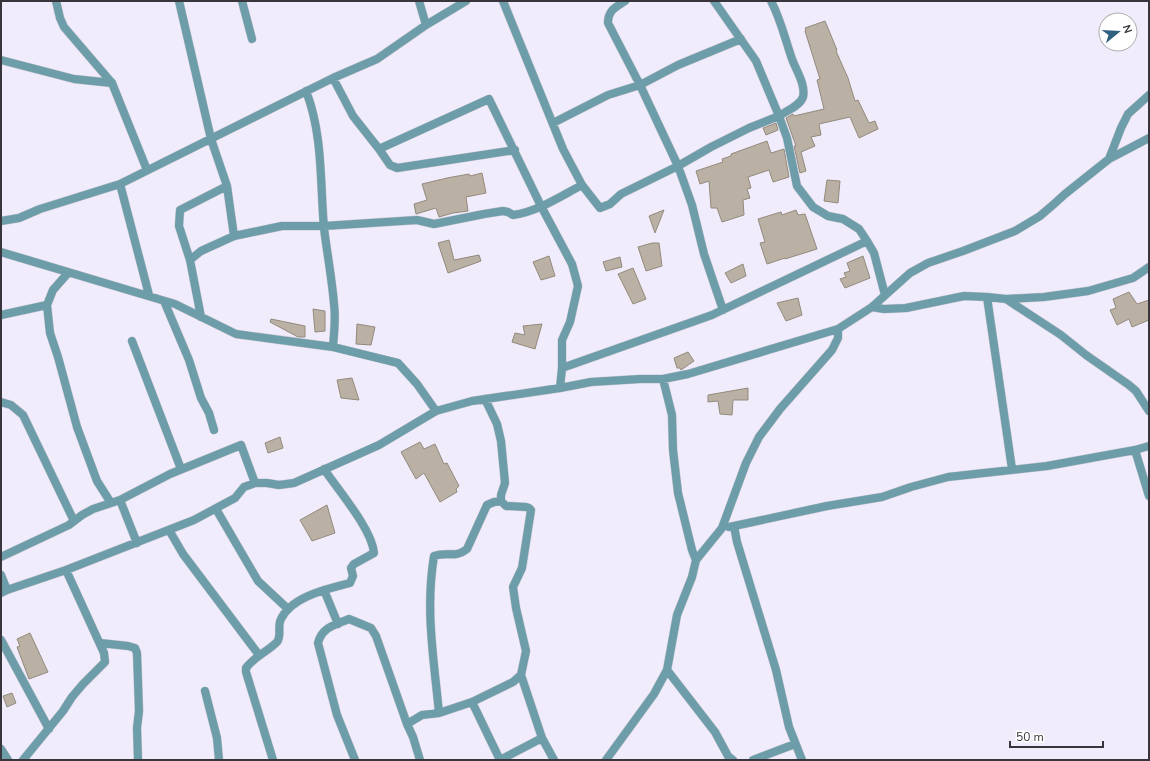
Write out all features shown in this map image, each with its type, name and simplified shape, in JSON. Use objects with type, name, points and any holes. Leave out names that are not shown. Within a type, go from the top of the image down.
[{"type":"street","points":[[56,1],[64,27],[112,83],[147,170]]},
{"type":"street","points":[[179,1],[211,139],[227,186],[234,236]]},
{"type":"street","points":[[242,1],[252,39]]},
{"type":"street","points":[[419,1],[426,25]]},
{"type":"street","points":[[1,221],[19,218],[40,209],[120,184],[306,91],[377,59],[426,25],[466,1]]},
{"type":"street","points":[[503,1],[553,122],[562,149],[582,184],[600,208],[610,204],[621,194],[678,166],[749,128],[779,116],[799,104],[803,98],[803,89],[779,16],[771,1]]},
{"type":"street","points":[[625,1],[614,9],[608,16],[608,23],[640,84],[678,166],[692,205],[704,254],[723,310]]},
{"type":"street","points":[[714,1],[756,62],[787,138],[797,186],[813,207],[828,216],[843,219],[859,229],[874,253],[885,295]]},
{"type":"street","points":[[553,122],[608,95],[640,84],[678,65],[741,39]]},
{"type":"street","points":[[1,60],[74,79],[112,83]]},
{"type":"street","points":[[334,78],[353,116],[390,165],[397,168],[515,150]]},
{"type":"street","points":[[306,91],[312,105],[318,134],[324,226],[334,304],[333,347]]},
{"type":"street","points":[[1109,159],[1128,114],[1149,95]]},
{"type":"street","points":[[379,149],[489,99],[541,206],[564,250],[571,259],[578,286],[570,322],[562,340],[560,388]]},
{"type":"street","points":[[1,575],[4,592],[66,570],[194,520],[235,498],[244,488],[254,483],[279,485],[294,483],[379,445],[436,411],[446,407],[484,398],[560,388],[592,382],[663,379],[688,374],[838,329],[872,307],[910,273],[928,263],[1015,230],[1044,212],[1109,159],[1149,138]]},
{"type":"street","points":[[120,184],[149,295]]},
{"type":"street","points":[[190,260],[200,251],[234,236],[282,226],[324,226],[417,220],[434,224],[497,212],[508,212],[513,215],[519,214],[541,206],[582,184]]},
{"type":"street","points":[[201,317],[190,260],[179,226],[180,210],[227,186]]},
{"type":"street","points":[[562,368],[723,310],[867,241]]},
{"type":"street","points":[[1,252],[175,304],[236,334],[333,347],[398,363],[417,384],[436,411]]},
{"type":"street","points":[[872,307],[884,309],[906,308],[964,296],[1006,299],[1088,291],[1133,278],[1149,267]]},
{"type":"street","points":[[68,273],[53,290],[47,305],[50,333],[58,357],[76,427],[97,481],[111,503]]},
{"type":"street","points":[[987,297],[1012,469]]},
{"type":"street","points":[[1006,299],[1061,335],[1086,355],[1130,385],[1136,391],[1149,411]]},
{"type":"street","points":[[164,301],[189,360],[201,398],[209,413],[214,430]]},
{"type":"street","points":[[1,315],[47,305]]},
{"type":"street","points":[[606,760],[654,694],[667,670],[676,615],[692,577],[696,560],[722,528],[746,463],[759,437],[780,409],[832,350],[838,338],[838,329]]},
{"type":"street","points":[[132,341],[181,469]]},
{"type":"street","points":[[663,379],[672,416],[673,450],[678,493],[692,550],[696,560]]},
{"type":"street","points":[[484,398],[497,424],[501,441],[505,483],[501,495],[501,501],[506,506],[526,507],[531,510],[522,568],[513,587],[516,608],[526,651],[521,674],[542,738],[554,760]]},
{"type":"street","points":[[1,402],[11,405],[23,415],[74,522]]},
{"type":"street","points":[[1,557],[52,534],[74,522],[82,515],[93,509],[120,500],[181,469],[241,445],[254,483]]},
{"type":"street","points":[[722,528],[827,506],[882,497],[948,476],[1047,466],[1135,450],[1149,446]]},
{"type":"street","points":[[1135,450],[1149,496]]},
{"type":"street","points":[[273,760],[246,668],[259,655],[278,641],[280,635],[279,626],[281,618],[288,609],[308,596],[350,583],[353,576],[352,568],[354,564],[372,555],[374,552],[367,533],[357,514],[324,469]]},
{"type":"street","points":[[120,500],[137,542]]},
{"type":"street","points":[[439,713],[429,617],[430,577],[434,556],[440,554],[456,555],[467,549],[487,505],[501,501]]},
{"type":"street","points":[[216,509],[258,581],[288,609]]},
{"type":"street","points":[[734,526],[738,548],[776,670],[787,721],[802,760]]},
{"type":"street","points":[[169,530],[183,554],[259,655]]},
{"type":"street","points":[[23,760],[63,711],[82,684],[105,662],[104,653],[100,643],[78,599],[66,570]]},
{"type":"street","points":[[324,590],[338,624]]},
{"type":"street","points":[[355,760],[337,715],[318,643],[319,638],[328,626],[338,624],[349,619],[371,628],[376,636],[420,760]]},
{"type":"street","points":[[1,640],[49,729]]},
{"type":"street","points":[[100,643],[128,646],[135,648],[137,653],[139,710],[137,728],[138,760]]},
{"type":"street","points":[[667,670],[715,732],[728,756],[732,760]]},
{"type":"street","points":[[407,724],[422,715],[439,713],[472,702],[513,682],[521,674]]},
{"type":"street","points":[[205,691],[217,738],[219,760]]},
{"type":"street","points":[[472,702],[500,760],[542,738]]},
{"type":"street","points":[[753,760],[795,744]]},
{"type":"street","points":[[1,749],[8,760]]},
{"type":"building","points":[[825,21],[848,78],[855,101],[858,100],[869,123],[875,121],[878,129],[859,138],[850,117],[819,124],[821,135],[811,137],[815,146],[801,152],[806,171],[800,173],[794,146],[796,146],[786,118],[793,114],[794,116],[824,109],[817,80],[820,79],[805,28]]},
{"type":"building","points":[[776,123],[778,130],[766,135],[763,128]]},
{"type":"building","points":[[767,141],[771,153],[784,149],[789,177],[773,182],[769,170],[748,177],[751,188],[747,189],[750,198],[743,200],[744,215],[722,222],[717,208],[711,208],[709,181],[700,184],[696,171],[723,162],[722,159],[731,156],[731,154]]},
{"type":"building","points":[[482,173],[486,193],[466,197],[468,211],[439,217],[436,208],[416,214],[414,204],[427,200],[422,184],[447,178],[469,174],[470,176]]},
{"type":"building","points":[[827,180],[840,181],[838,203],[824,201]]},
{"type":"building","points":[[664,210],[655,233],[649,216]]},
{"type":"building","points":[[796,210],[798,215],[805,214],[817,249],[767,264],[760,243],[765,242],[758,219],[781,212],[782,215]]},
{"type":"building","points":[[449,240],[454,260],[479,255],[481,261],[448,273],[438,243]]},
{"type":"building","points":[[652,243],[659,243],[662,266],[646,271],[638,247]]},
{"type":"building","points":[[549,256],[555,276],[541,280],[533,262]]},
{"type":"building","points":[[863,256],[870,278],[845,288],[840,279],[846,277],[844,273],[850,271],[847,263]]},
{"type":"building","points":[[620,257],[622,267],[606,271],[603,262]]},
{"type":"building","points":[[743,264],[746,276],[731,283],[725,273]]},
{"type":"building","points":[[633,268],[646,299],[633,304],[618,274]]},
{"type":"building","points":[[1129,292],[1137,304],[1149,300],[1149,320],[1132,327],[1129,319],[1117,325],[1110,310],[1116,308],[1113,299]]},
{"type":"building","points":[[798,298],[802,315],[786,321],[777,303]]},
{"type":"building","points":[[313,309],[325,311],[325,331],[315,332]]},
{"type":"building","points":[[271,319],[305,326],[305,337],[298,337],[270,322]]},
{"type":"building","points":[[357,324],[375,327],[371,345],[356,344]]},
{"type":"building","points":[[542,324],[535,349],[512,342],[515,333],[525,335],[523,326]]},
{"type":"building","points":[[688,352],[694,361],[681,370],[680,368],[677,368],[674,358]]},
{"type":"building","points":[[352,378],[359,400],[341,398],[337,380]]},
{"type":"building","points":[[748,388],[748,400],[733,400],[732,415],[720,414],[718,401],[708,402],[708,395]]},
{"type":"building","points":[[280,437],[283,448],[268,453],[265,443]]},
{"type":"building","points":[[420,442],[424,449],[435,444],[444,464],[447,463],[459,486],[456,489],[457,492],[440,502],[424,473],[416,479],[401,452]]},
{"type":"building","points":[[327,505],[335,533],[312,541],[300,520]]},
{"type":"building","points":[[30,633],[48,672],[29,679],[17,647],[20,646],[17,639]]},
{"type":"building","points":[[12,693],[16,703],[7,707],[3,696]]}]
